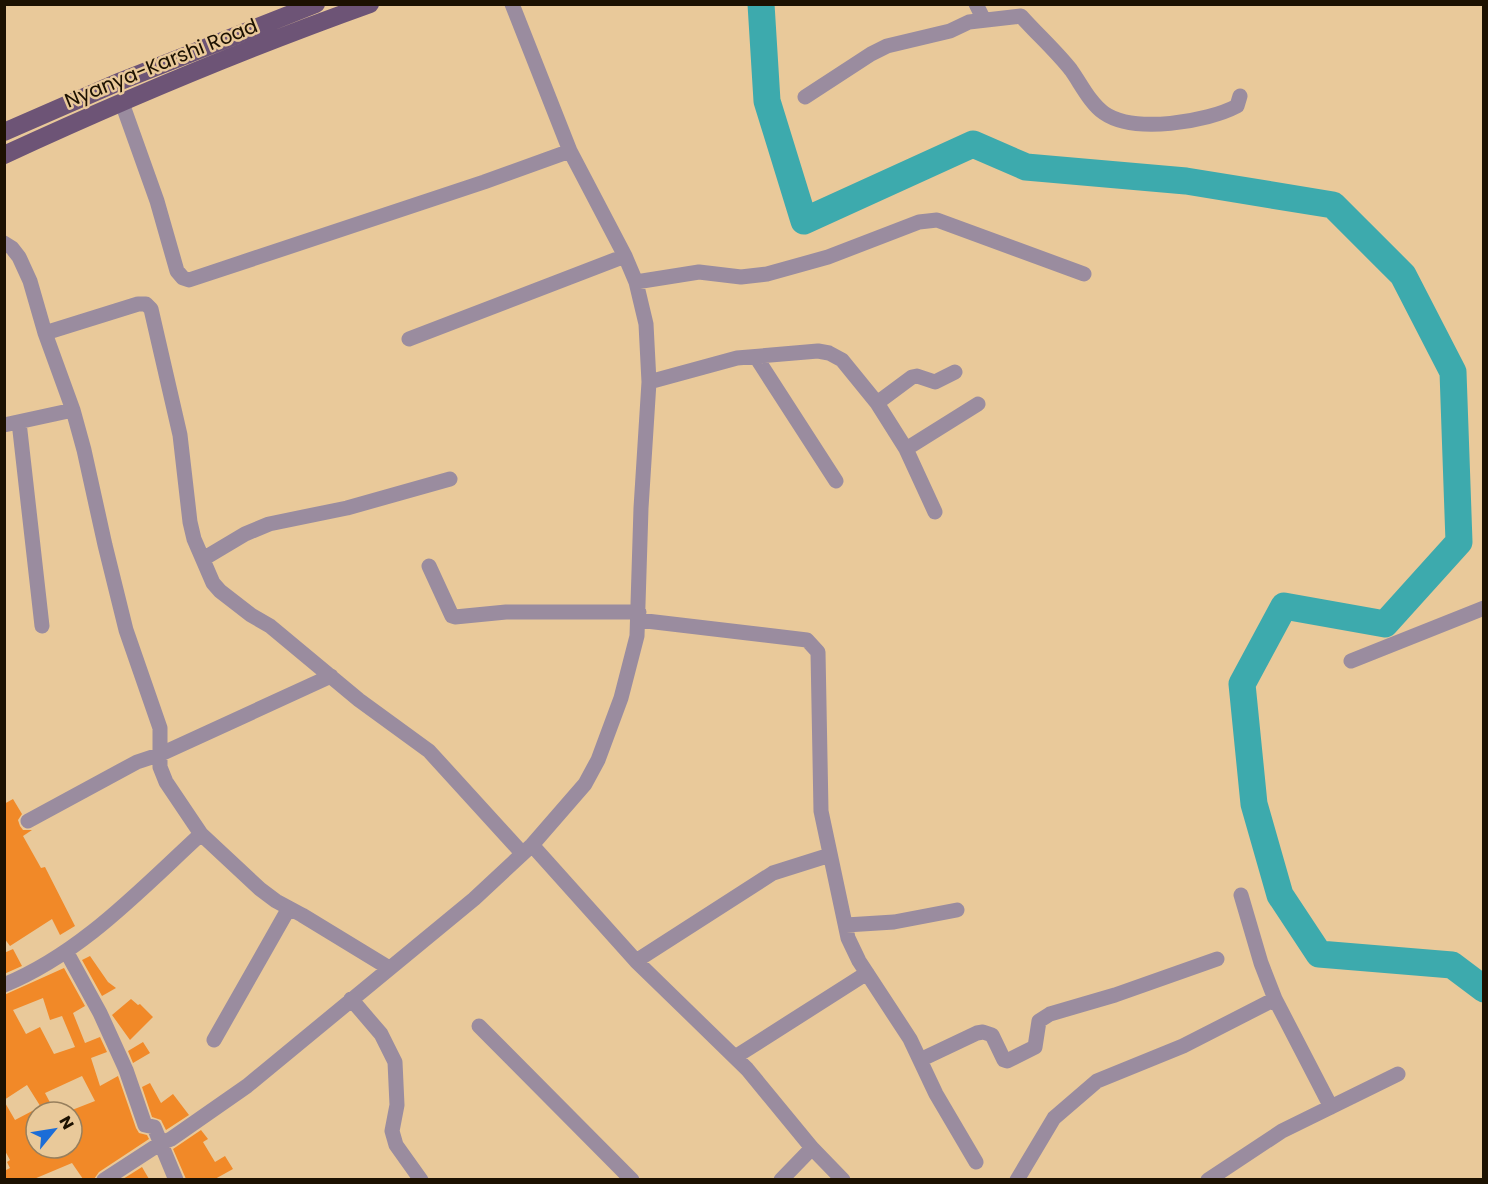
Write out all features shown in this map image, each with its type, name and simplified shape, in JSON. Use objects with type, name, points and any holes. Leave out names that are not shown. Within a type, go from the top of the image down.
[{"type":"main road","name":"Nyanya-Karshi Road","points":[[4,132],[121,81],[316,4]]},
{"type":"main road","name":"Nyanya-Karshi Road","points":[[4,155],[195,72],[370,4]]},
{"type":"street","points":[[104,1179],[171,1139],[247,1086],[474,899],[527,849],[585,784],[598,760],[621,698],[638,636],[649,382],[645,324],[636,282],[626,256],[570,151],[512,4]]},
{"type":"street","points":[[976,4],[984,20]]},
{"type":"street","points":[[805,97],[887,46],[950,31],[969,22],[1021,16],[1070,69],[1096,106],[1115,119],[1138,124],[1188,121],[1227,112],[1237,106],[1240,96]]},
{"type":"street","points":[[122,103],[157,201],[177,271],[183,278],[189,280],[570,151]]},
{"type":"street","points":[[636,282],[699,272],[741,277],[767,274],[828,257],[919,222],[937,220],[1084,274]]},
{"type":"street","points":[[4,243],[12,248],[19,257],[30,281],[45,333],[73,410],[126,630],[160,728],[160,767],[166,782],[201,834],[260,889],[389,968]]},
{"type":"street","points":[[409,339],[626,256]]},
{"type":"street","points":[[45,333],[138,304],[146,304],[151,309],[180,435],[190,522],[213,583],[251,615],[270,626],[359,700],[429,751],[636,962],[735,1057],[769,1094],[812,1148],[843,1179]]},
{"type":"street","points":[[649,382],[737,358],[818,351],[829,353],[842,360],[877,403],[906,449],[935,512]]},
{"type":"street","points":[[756,357],[836,481]]},
{"type":"street","points":[[877,403],[912,377],[917,376],[935,382],[955,372]]},
{"type":"street","points":[[906,449],[978,404]]},
{"type":"street","points":[[42,626],[12,424],[73,410]]},
{"type":"street","points":[[203,559],[245,534],[269,524],[347,508],[450,479]]},
{"type":"street","points":[[429,566],[454,617],[506,612],[639,616],[807,640],[814,645],[818,652],[821,811],[848,938],[867,973],[910,1039],[936,1094],[976,1162]]},
{"type":"street","points":[[1351,661],[1484,608]]},
{"type":"street","points":[[28,821],[137,762],[161,754],[331,676]]},
{"type":"street","points":[[4,985],[26,976],[66,951],[131,901],[201,834]]},
{"type":"street","points":[[636,962],[773,873],[830,855]]},
{"type":"street","points":[[1240,895],[1275,999],[1331,1107]]},
{"type":"street","points":[[214,1040],[289,908]]},
{"type":"street","points":[[846,925],[894,922],[957,910]]},
{"type":"street","points":[[66,951],[104,1022],[126,1070],[145,1125],[154,1127],[176,1179]]},
{"type":"street","points":[[920,1060],[976,1033],[983,1032],[992,1035],[1004,1060],[1007,1061],[1035,1047],[1036,1027],[1039,1021],[1050,1014],[1115,995],[1217,959]]},
{"type":"street","points":[[735,1057],[867,973]]},
{"type":"street","points":[[351,999],[381,1034],[395,1062],[397,1105],[392,1131],[396,1145],[421,1179]]},
{"type":"street","points":[[1017,1179],[1053,1118],[1097,1081],[1183,1046],[1275,999]]},
{"type":"street","points":[[479,1026],[632,1179]]},
{"type":"street","points":[[1208,1179],[1282,1131],[1398,1074]]},
{"type":"street","points":[[781,1179],[812,1148]]},
{"type":"building","points":[[13,799],[22,814],[18,820],[20,826],[23,830],[32,830],[23,836],[41,868],[45,867],[75,926],[60,935],[52,919],[10,946],[4,938],[4,804]]},
{"type":"building","points":[[13,949],[22,966],[4,974],[4,953]]},
{"type":"building","points":[[90,956],[108,982],[116,988],[102,996],[82,960]]},
{"type":"building","points":[[64,968],[85,1006],[73,1013],[85,1043],[100,1037],[107,1052],[91,1058],[100,1086],[118,1076],[136,1128],[139,1133],[147,1135],[149,1139],[99,1172],[94,1179],[83,1179],[72,1163],[34,1179],[4,1179],[4,1171],[10,1168],[7,1162],[10,1160],[4,1149],[4,1101],[15,1120],[24,1115],[24,1160],[84,1160],[84,1105],[95,1101],[82,1076],[45,1093],[49,1100],[36,1100],[27,1085],[4,1100],[4,995]],"holes":[[[43,998],[50,1020],[62,1016],[75,1047],[54,1054],[40,1027],[26,1034],[13,1010]]]},
{"type":"building","points":[[131,999],[138,1005],[140,1004],[153,1017],[130,1040],[112,1015]]},
{"type":"building","points":[[143,1042],[150,1053],[133,1063],[128,1051]]},
{"type":"building","points":[[150,1083],[161,1103],[173,1094],[189,1115],[166,1130],[161,1120],[152,1117],[142,1087]]},
{"type":"building","points":[[201,1130],[208,1139],[203,1142],[215,1162],[225,1156],[233,1169],[215,1179],[186,1179],[173,1149]]},
{"type":"building","points":[[142,1167],[149,1179],[123,1179]]},
{"type":"waterway","points":[[761,4],[767,101],[804,221],[973,144],[1026,167],[1186,181],[1333,205],[1403,275],[1453,372],[1459,542],[1385,624],[1284,606],[1242,684],[1254,804],[1280,895],[1319,954],[1452,965],[1484,989]]}]
